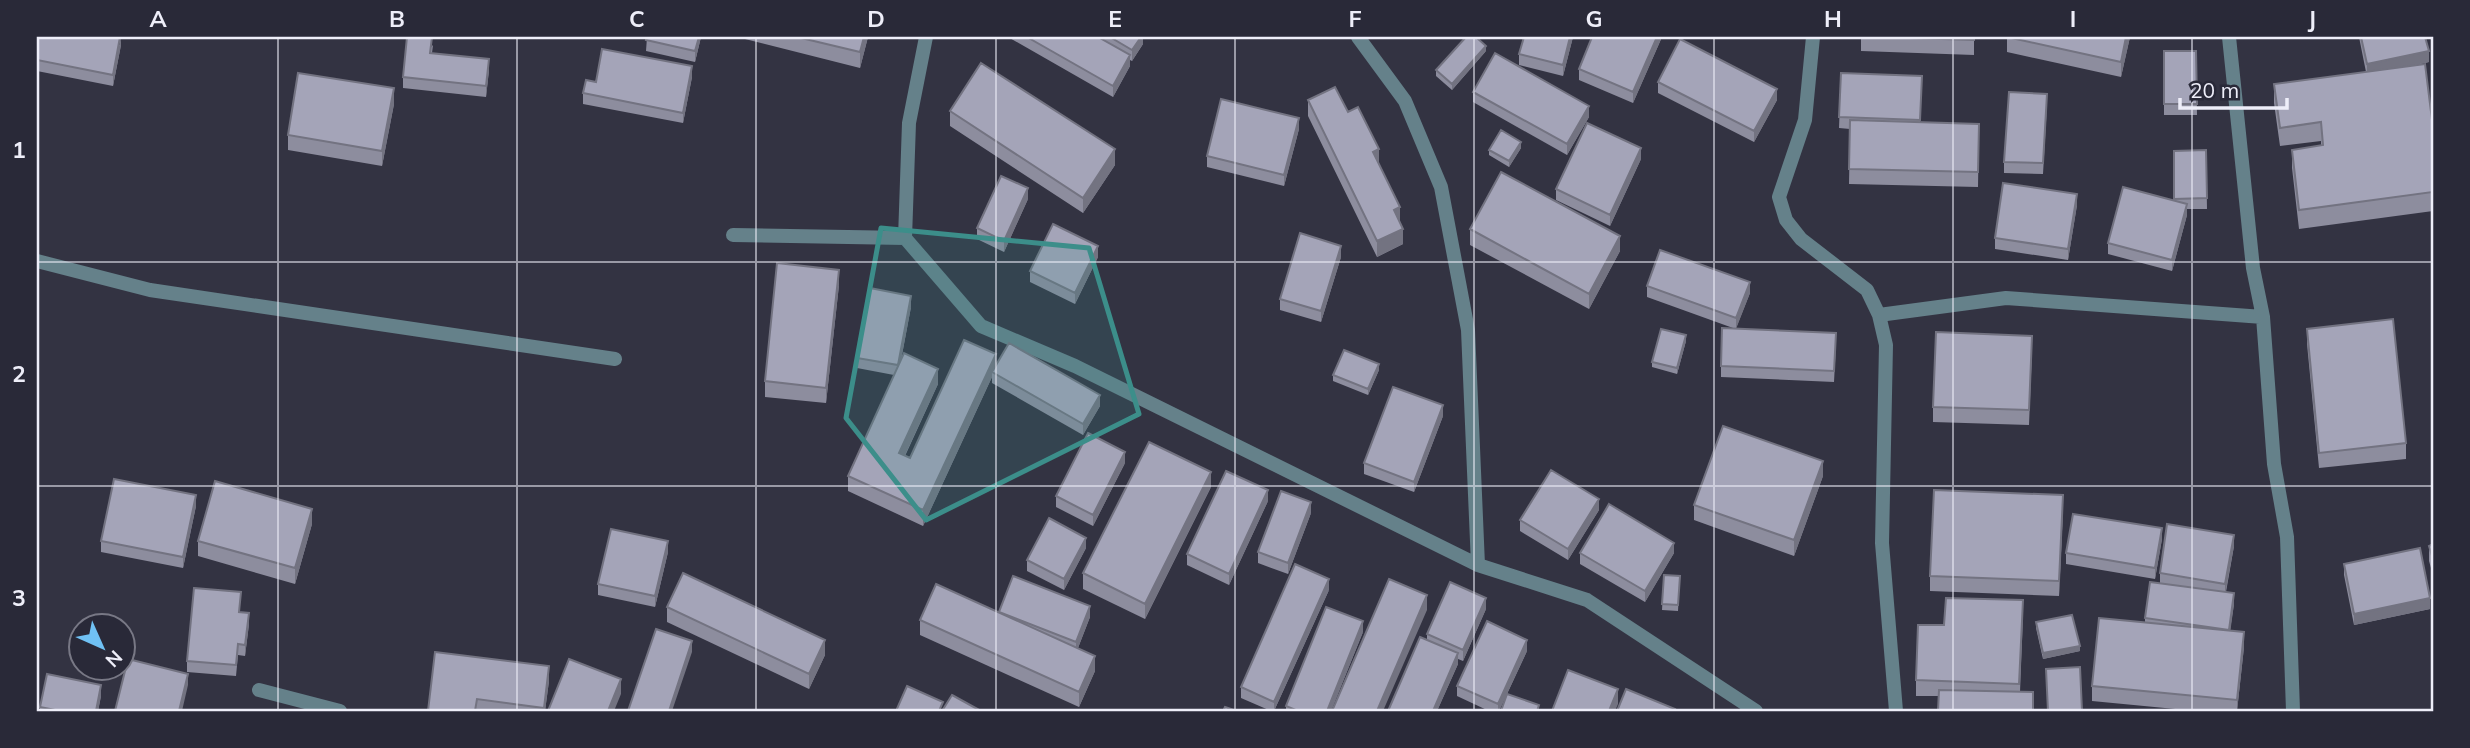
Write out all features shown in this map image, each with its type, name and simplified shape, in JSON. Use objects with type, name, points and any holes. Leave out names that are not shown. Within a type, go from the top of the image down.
[{"type":"street","points":[[926,37],[909,124],[905,238],[981,326],[1075,366],[1478,565],[1587,600],[1756,711]]},
{"type":"street","points":[[1358,37],[1405,101],[1441,187],[1468,330],[1478,565]]},
{"type":"street","points":[[1813,37],[1805,120],[1779,197],[1786,220],[1801,239],[1867,290],[1879,315],[1886,345],[1882,543],[1896,711]]},
{"type":"street","points":[[2229,37],[2253,268],[2263,317],[2274,464],[2287,537],[2293,711]]},
{"type":"street","points":[[733,235],[905,238]]},
{"type":"street","points":[[37,261],[150,290],[615,359]]},
{"type":"street","points":[[1879,315],[2006,298],[2263,317]]},
{"type":"street","points":[[258,691],[340,711]]},
{"type":"highlighted area","points":[[881,228],[1089,248],[1139,414],[926,520],[846,418]]},
{"type":"building","points":[[37,37],[120,37],[113,75],[37,60]]},
{"type":"building","points":[[407,37],[432,37],[430,53],[489,59],[486,86],[403,77]]},
{"type":"building","points":[[647,37],[699,37],[695,51],[646,40]]},
{"type":"building","points":[[797,37],[864,37],[860,52]]},
{"type":"building","points":[[1027,37],[1098,37],[1130,55],[1113,86]]},
{"type":"building","points":[[1110,37],[1141,37],[1132,50]]},
{"type":"building","points":[[1466,37],[1476,37],[1486,46],[1452,84],[1436,70]]},
{"type":"building","points":[[1524,37],[1570,37],[1563,65],[1519,54]]},
{"type":"building","points":[[1592,37],[1657,37],[1633,92],[1579,69]]},
{"type":"building","points":[[1876,37],[1974,37],[1974,40]]},
{"type":"building","points":[[2007,37],[2126,37],[2121,62]]},
{"type":"building","points":[[2361,37],[2425,37],[2429,51],[2367,64]]},
{"type":"building","points":[[1680,39],[1777,89],[1754,131],[1658,82]]},
{"type":"building","points":[[602,49],[692,66],[683,113],[583,93],[586,80],[596,82]]},
{"type":"building","points":[[2164,51],[2196,51],[2197,104],[2164,104]]},
{"type":"building","points":[[1495,53],[1589,106],[1567,144],[1473,92]]},
{"type":"building","points":[[981,63],[1115,149],[1083,198],[950,111]]},
{"type":"building","points":[[2425,64],[2433,128],[2433,192],[2299,210],[2292,150],[2323,145],[2321,122],[2280,128],[2274,84]]},
{"type":"building","points":[[298,73],[394,88],[382,151],[288,135]]},
{"type":"building","points":[[1841,73],[1922,76],[1920,120],[1839,117]]},
{"type":"building","points":[[1335,87],[1348,112],[1358,107],[1379,149],[1373,152],[1400,207],[1394,210],[1403,229],[1377,241],[1308,100]]},
{"type":"building","points":[[2009,92],[2047,94],[2043,163],[2004,162]]},
{"type":"building","points":[[1221,99],[1299,118],[1284,175],[1207,156]]},
{"type":"building","points":[[1850,120],[1979,124],[1978,172],[1849,169]]},
{"type":"building","points":[[1587,123],[1641,148],[1610,215],[1556,189]]},
{"type":"building","points":[[1501,130],[1521,142],[1509,161],[1489,150]]},
{"type":"building","points":[[2206,150],[2207,198],[2174,199],[2174,151]]},
{"type":"building","points":[[1501,172],[1620,236],[1589,294],[1470,229]]},
{"type":"building","points":[[1001,176],[1028,188],[1004,241],[977,228]]},
{"type":"building","points":[[2003,183],[2077,194],[2068,249],[1995,238]]},
{"type":"building","points":[[2123,187],[2187,204],[2172,260],[2108,243]]},
{"type":"building","points":[[1053,224],[1098,246],[1075,293],[1030,271]]},
{"type":"building","points":[[1300,233],[1341,246],[1321,311],[1280,299]]},
{"type":"building","points":[[1660,250],[1750,282],[1736,318],[1647,286]]},
{"type":"building","points":[[777,263],[839,270],[826,388],[765,381]]},
{"type":"building","points":[[870,288],[911,296],[898,365],[857,358]]},
{"type":"building","points":[[2393,319],[2406,443],[2319,453],[2307,329]]},
{"type":"building","points":[[1722,328],[1836,333],[1834,371],[1721,366]]},
{"type":"building","points":[[1661,329],[1686,335],[1677,368],[1652,362]]},
{"type":"building","points":[[1936,332],[2032,336],[2029,410],[1933,407]]},
{"type":"building","points":[[964,340],[996,354],[923,510],[848,476],[904,353],[938,369],[899,453],[910,458]]},
{"type":"building","points":[[1009,343],[1100,395],[1083,424],[992,372]]},
{"type":"building","points":[[1344,350],[1379,364],[1368,389],[1333,375]]},
{"type":"building","points":[[1393,387],[1443,405],[1414,482],[1364,463]]},
{"type":"building","points":[[1723,426],[1823,461],[1794,540],[1694,505]]},
{"type":"building","points":[[1088,433],[1125,452],[1093,515],[1056,496]]},
{"type":"building","points":[[1149,442],[1211,472],[1145,604],[1083,573]]},
{"type":"building","points":[[1551,470],[1599,499],[1568,549],[1520,520]]},
{"type":"building","points":[[1226,471],[1268,490],[1229,574],[1187,554]]},
{"type":"building","points":[[114,479],[196,495],[183,557],[101,541]]},
{"type":"building","points":[[215,481],[312,509],[295,568],[198,541]]},
{"type":"building","points":[[1934,490],[2063,495],[2059,581],[1930,576]]},
{"type":"building","points":[[1281,491],[1311,502],[1288,563],[1258,552]]},
{"type":"building","points":[[1609,504],[1674,543],[1645,591],[1580,553]]},
{"type":"building","points":[[2073,514],[2162,528],[2155,568],[2066,553]]},
{"type":"building","points":[[1049,518],[1086,538],[1064,579],[1027,560]]},
{"type":"building","points":[[2167,524],[2234,535],[2225,584],[2160,573]]},
{"type":"building","points":[[611,529],[668,541],[655,596],[598,584]]},
{"type":"building","points":[[2420,548],[2430,598],[2354,614],[2344,564]]},
{"type":"building","points":[[1295,564],[1329,579],[1274,702],[1241,687]]},
{"type":"building","points":[[683,573],[825,640],[809,674],[667,607]]},
{"type":"building","points":[[1664,575],[1680,576],[1678,605],[1662,604]]},
{"type":"building","points":[[1013,576],[1090,606],[1076,642],[999,612]]},
{"type":"building","points":[[1389,579],[1427,595],[1377,711],[1332,711]]},
{"type":"building","points":[[1450,582],[1486,598],[1463,650],[1427,634]]},
{"type":"building","points":[[2150,582],[2234,593],[2229,630],[2145,618]]},
{"type":"building","points":[[936,584],[1095,656],[1079,692],[920,620]]},
{"type":"building","points":[[194,588],[241,592],[239,612],[249,613],[245,645],[238,644],[236,665],[187,661]]},
{"type":"building","points":[[1946,598],[2023,600],[2019,684],[1916,680],[1918,625],[1944,625]]},
{"type":"building","points":[[1326,607],[1363,621],[1327,711],[1298,711],[1286,706]]},
{"type":"building","points":[[2072,615],[2080,646],[2043,653],[2036,622]]},
{"type":"building","points":[[2099,618],[2244,632],[2237,700],[2092,686]]},
{"type":"building","points":[[1487,621],[1527,640],[1498,704],[1457,686]]},
{"type":"building","points":[[656,629],[692,641],[669,711],[628,711]]},
{"type":"building","points":[[1420,637],[1458,653],[1433,711],[1388,711]]},
{"type":"building","points":[[435,652],[549,666],[544,708],[477,699],[475,711],[428,711]]},
{"type":"building","points":[[569,659],[621,679],[608,711],[548,711]]},
{"type":"building","points":[[136,661],[188,674],[179,711],[115,711],[122,682],[136,682]]},
{"type":"building","points":[[2080,667],[2082,711],[2048,711],[2046,669]]},
{"type":"building","points":[[1568,670],[1618,689],[1609,711],[1552,711]]},
{"type":"building","points":[[47,674],[66,678],[66,682],[101,685],[96,711],[60,711],[40,707]]},
{"type":"building","points":[[907,686],[943,702],[939,711],[896,711]]},
{"type":"building","points":[[1626,689],[1675,709],[1617,711]]},
{"type":"building","points":[[1939,690],[2033,692],[2033,711],[1938,711]]},
{"type":"building","points":[[1507,694],[1539,705],[1537,711],[1501,711]]},
{"type":"building","points":[[952,695],[981,711],[942,711]]}]
